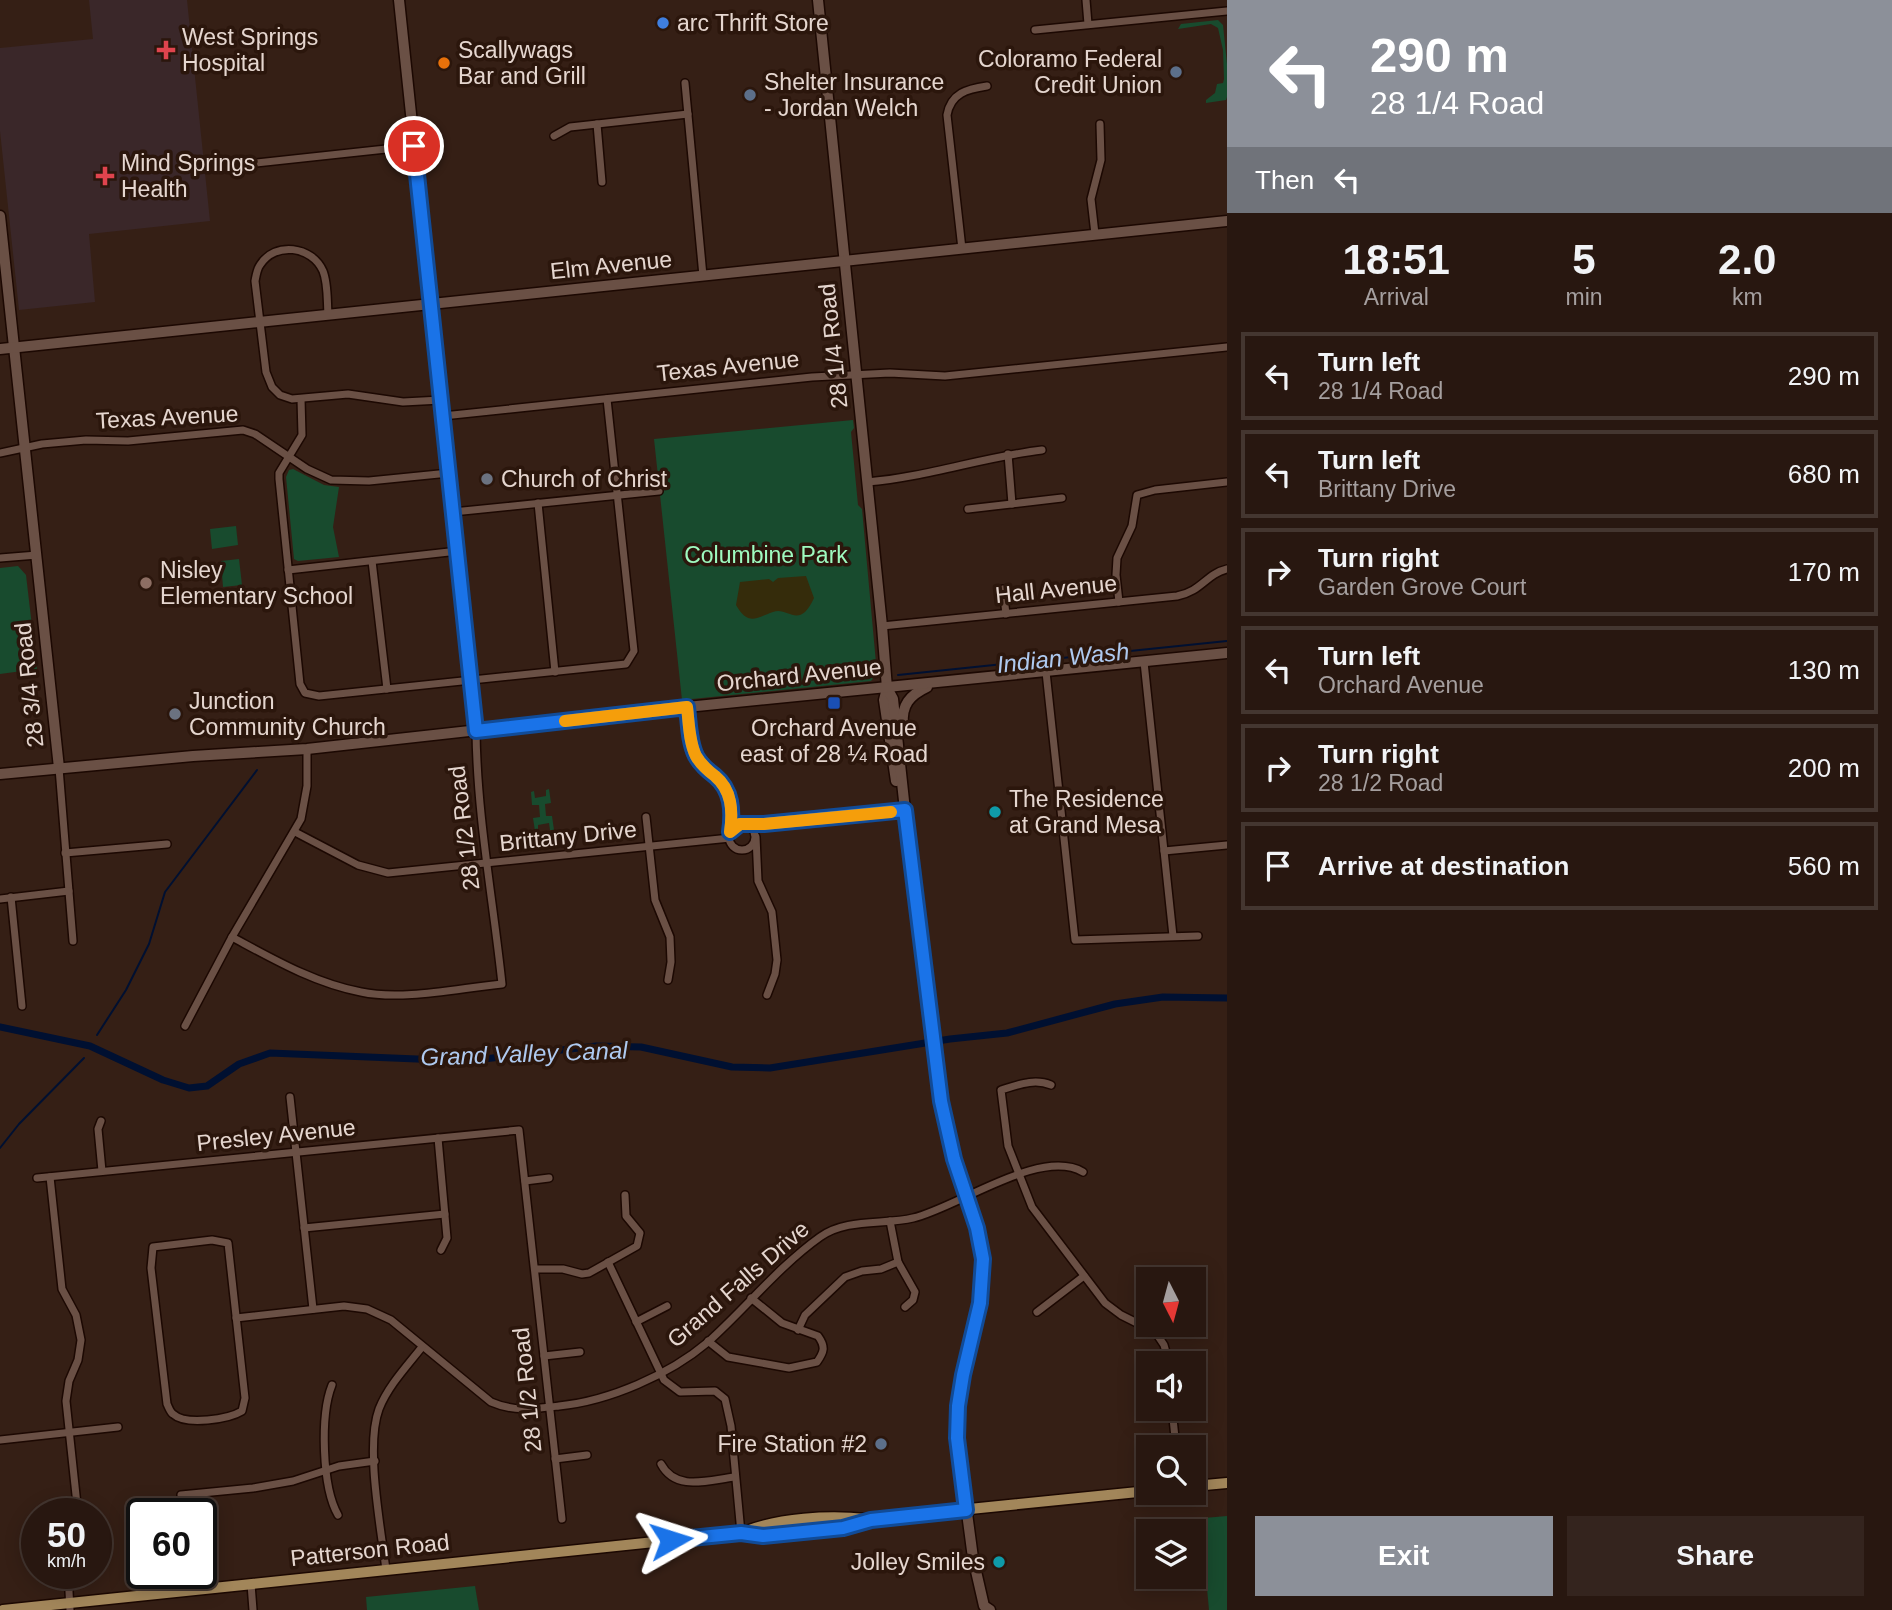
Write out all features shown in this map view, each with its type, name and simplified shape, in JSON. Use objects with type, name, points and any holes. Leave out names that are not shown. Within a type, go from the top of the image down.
[{"type":"main road","points":[[1206,1485],[1227,1483]]},
{"type":"main road","name":"Patterson Road","points":[[3,1610],[69,1606],[251,1584],[741,1533],[763,1536],[843,1528],[871,1520],[1136,1492]]},
{"type":"street","name":"28 1/2 Road","points":[[232,937],[305,975],[363,993],[418,993],[502,984],[492,893],[485,864],[477,784],[476,731],[399,0]]},
{"type":"street","name":"28 1/4 Road","points":[[818,0],[882,626],[887,688],[884,700],[897,788],[905,810]]},
{"type":"street","points":[[1086,0],[1088,24]]},
{"type":"street","points":[[1035,30],[1227,11]]},
{"type":"street","points":[[685,83],[703,276]]},
{"type":"street","points":[[962,250],[947,109],[960,93],[969,88],[986,86]]},
{"type":"street","points":[[554,136],[570,127],[688,114]]},
{"type":"street","points":[[597,124],[602,182]]},
{"type":"street","points":[[1095,234],[1091,199],[1101,160],[1100,124]]},
{"type":"street","points":[[211,168],[414,146]]},
{"type":"street","name":"28 3/4 Road","points":[[0,216],[59,768],[73,942]]},
{"type":"street","name":"Elm Avenue","points":[[0,349],[1227,221]]},
{"type":"street","points":[[328,314],[324,273],[318,262],[304,251],[284,249],[268,256],[259,266],[255,281],[268,380],[280,395],[300,399],[348,394],[403,402],[441,400]]},
{"type":"street","name":"Texas Avenue","points":[[443,416],[857,374],[945,376],[1227,347]]},
{"type":"street","points":[[300,399],[302,435],[279,473],[279,478],[299,679],[305,693],[319,696],[626,664],[634,651],[607,398]]},
{"type":"street","name":"Texas Avenue","points":[[0,453],[42,444],[86,440],[128,441],[243,430],[255,434],[331,480],[369,481],[449,473]]},
{"type":"street","points":[[867,482],[916,476],[1008,454],[1042,450]]},
{"type":"street","points":[[1008,454],[1013,504]]},
{"type":"street","points":[[1119,603],[1117,558],[1132,526],[1137,495],[1155,490],[1227,482]]},
{"type":"street","points":[[453,512],[659,491]]},
{"type":"street","points":[[968,509],[1062,498]]},
{"type":"street","points":[[538,503],[555,672]]},
{"type":"street","points":[[288,570],[458,551]]},
{"type":"street","points":[[0,558],[37,555]]},
{"type":"street","points":[[372,561],[387,689]]},
{"type":"street","name":"Hall Avenue","points":[[882,626],[1188,594],[1196,591],[1213,575],[1227,569]]},
{"type":"street","points":[[1003,589],[1006,614]]},
{"type":"street","points":[[1227,653],[1227,661]]},
{"type":"street","name":"Orchard Avenue","points":[[0,774],[204,755],[307,749],[687,707],[1227,653]]},
{"type":"street","points":[[1144,662],[1173,936]]},
{"type":"street","points":[[1046,672],[1075,940],[1198,936]]},
{"type":"street","points":[[903,783],[907,757],[902,715],[904,708],[915,693],[941,682]]},
{"type":"street","name":"28 1/4 Road","points":[[887,688],[893,699],[935,1051],[948,1136],[980,1240],[983,1269],[980,1303],[963,1375],[957,1438],[975,1573],[985,1609]]},
{"type":"street","points":[[687,707],[694,753],[728,792],[733,846],[741,850],[753,845],[755,837]]},
{"type":"street","points":[[185,1026],[232,937],[295,832],[306,797],[307,749]]},
{"type":"street","points":[[730,835],[735,826],[744,824],[905,810]]},
{"type":"street","points":[[646,817],[655,900],[670,937],[671,962],[668,980]]},
{"type":"street","points":[[744,824],[753,830],[759,884],[772,912],[777,969],[767,995]]},
{"type":"street","name":"Brittany Drive","points":[[295,832],[358,865],[378,872],[402,872],[649,847],[730,835]]},
{"type":"street","points":[[65,853],[167,844]]},
{"type":"street","points":[[1164,851],[1227,845]]},
{"type":"street","points":[[0,899],[69,891]]},
{"type":"street","points":[[11,897],[22,1006]]},
{"type":"street","points":[[1051,1085],[1041,1081],[1001,1090],[1008,1146],[1032,1208],[1096,1293],[1114,1310],[1158,1336],[1166,1351]]},
{"type":"street","points":[[290,1097],[313,1309]]},
{"type":"street","points":[[101,1121],[98,1129],[102,1171]]},
{"type":"street","name":"28 1/2 Road","points":[[519,1130],[562,1519]]},
{"type":"street","name":"Presley Avenue","points":[[37,1178],[519,1130]]},
{"type":"street","points":[[438,1138],[447,1238],[441,1250]]},
{"type":"street","name":"Grand Falls Drive","points":[[236,1318],[313,1309],[367,1308],[391,1320],[491,1402],[512,1409],[595,1401],[660,1373],[692,1354],[751,1298],[828,1232],[843,1227],[927,1215],[1030,1170],[1063,1166],[1083,1172]]},
{"type":"street","points":[[50,1177],[62,1289],[76,1315],[81,1340],[66,1401],[76,1498]]},
{"type":"street","points":[[525,1181],[549,1178]]},
{"type":"street","points":[[534,1269],[563,1269],[582,1274],[631,1251],[640,1240],[637,1227],[626,1216],[625,1195]]},
{"type":"street","points":[[304,1228],[445,1213]]},
{"type":"street","points":[[890,1222],[898,1262],[915,1292],[913,1300],[905,1307]]},
{"type":"street","points":[[212,1240],[228,1243],[236,1318],[245,1398],[242,1411],[234,1416],[195,1420],[173,1415],[167,1404],[151,1268],[153,1247],[212,1240]]},
{"type":"street","points":[[608,1262],[660,1373],[669,1385],[680,1392],[715,1391],[725,1399],[731,1426],[741,1533]]},
{"type":"street","points":[[798,1329],[805,1315],[845,1277],[862,1271],[881,1269],[898,1262]]},
{"type":"street","points":[[1037,1312],[1084,1276]]},
{"type":"street","points":[[708,1341],[728,1357],[789,1368],[817,1363],[823,1353],[821,1340],[813,1333],[782,1324],[751,1298]]},
{"type":"street","points":[[636,1322],[667,1306]]},
{"type":"street","points":[[386,1570],[374,1436],[380,1409],[393,1385],[422,1347]]},
{"type":"street","points":[[544,1356],[580,1352]]},
{"type":"street","points":[[332,1385],[326,1400],[324,1423],[327,1469],[333,1507],[338,1515]]},
{"type":"street","points":[[0,1440],[118,1427]]},
{"type":"street","points":[[555,1459],[587,1455]]},
{"type":"street","points":[[181,1495],[253,1488],[293,1480],[327,1469],[375,1461]]},
{"type":"street","points":[[661,1464],[671,1478],[685,1482],[735,1477]]},
{"type":"street","points":[[251,1584],[253,1610]]},
{"type":"shaded area","name":"Mind Springs Health","points":[[89,0],[187,0],[210,221],[89,234],[95,302],[19,310],[0,131],[0,48],[93,39]]},
{"type":"green space","points":[[1218,20],[1223,25],[1227,97],[1226,100],[1206,103],[1215,93],[1217,84],[1223,83],[1224,79],[1223,50],[1218,28],[1211,24],[1178,29],[1181,24]]},
{"type":"green space","name":"Columbine Park","points":[[853,420],[854,428],[851,432],[858,505],[862,509],[877,674],[871,681],[682,700],[654,439]]},
{"type":"green space","points":[[293,469],[324,485],[339,487],[333,527],[339,557],[298,561],[294,559],[286,477],[289,470]]},
{"type":"green space","points":[[236,526],[238,545],[212,549],[210,529]]},
{"type":"green space","points":[[239,559],[242,585],[223,587],[221,561]]},
{"type":"green space","points":[[18,566],[26,575],[37,669],[0,674],[0,568]]},
{"type":"green space","points":[[549,789],[551,803],[545,804],[546,816],[552,816],[554,830],[550,830],[549,823],[538,825],[538,831],[535,831],[533,818],[540,817],[539,805],[532,805],[531,792],[534,791],[535,798],[546,796],[546,790]]},
{"type":"green space","points":[[1227,1516],[1227,1610],[1209,1610],[1204,1518]]},
{"type":"green space","points":[[475,1586],[479,1610],[367,1610],[366,1597]]},
{"type":"sand","points":[[806,576],[814,598],[803,613],[794,615],[778,611],[753,619],[744,616],[736,605],[740,582],[769,579],[773,582],[778,578]]},
{"type":"waterway","name":"Indian Wash","points":[[898,675],[1227,641]]},
{"type":"waterway","name":"Indian Wash","points":[[97,1035],[126,990],[149,944],[165,892],[257,770]]},
{"type":"waterway","name":"Grand Valley Canal","points":[[0,1027],[90,1046],[163,1080],[189,1088],[207,1086],[239,1064],[270,1053],[466,1061],[596,1046],[641,1047],[732,1067],[770,1068],[950,1039],[1007,1033],[1115,1004],[1163,997],[1227,998]]},
{"type":"waterway","name":"Indian Wash","points":[[0,1148],[19,1124],[84,1058]]},
{"type":"slow traffic","points":[[565,721],[687,707],[694,753],[728,792],[732,814],[730,832],[740,824],[754,825],[891,812]]},
{"type":"place","name":"arc Thrift Store","points":[[663,23]]},
{"type":"place","name":"West Springs Hospital","points":[[166,50]]},
{"type":"place","name":"Scallywags Bar and Grill","points":[[444,63]]},
{"type":"place","name":"Coloramo Federal Credit Union","points":[[1176,72]]},
{"type":"place","name":"Shelter Insurance - Jordan Welch","points":[[750,95]]},
{"type":"place","name":"Mind Springs Health","points":[[105,176]]},
{"type":"place","name":"Church of Christ","points":[[487,479]]},
{"type":"place","name":"Nisley Elementary School","points":[[146,583]]},
{"type":"place","name":"Orchard Avenue east of 28 ¼ Road","points":[[834,703]]},
{"type":"place","name":"Junction Community Church","points":[[175,714]]},
{"type":"place","name":"The Residence at Grand Mesa","points":[[995,812]]},
{"type":"place","name":"Fire Station #2","points":[[881,1444]]},
{"type":"place","name":"Jolley Smiles","points":[[999,1562]]},
{"type":"route","points":[[414,146],[476,731],[687,707],[694,753],[728,792],[732,814],[730,832],[740,824],[754,825],[905,810],[941,1101],[954,1159],[977,1228],[983,1259],[980,1303],[958,1406],[957,1438],[966,1510],[871,1520],[843,1528],[763,1536],[741,1533],[671,1540]]}]
